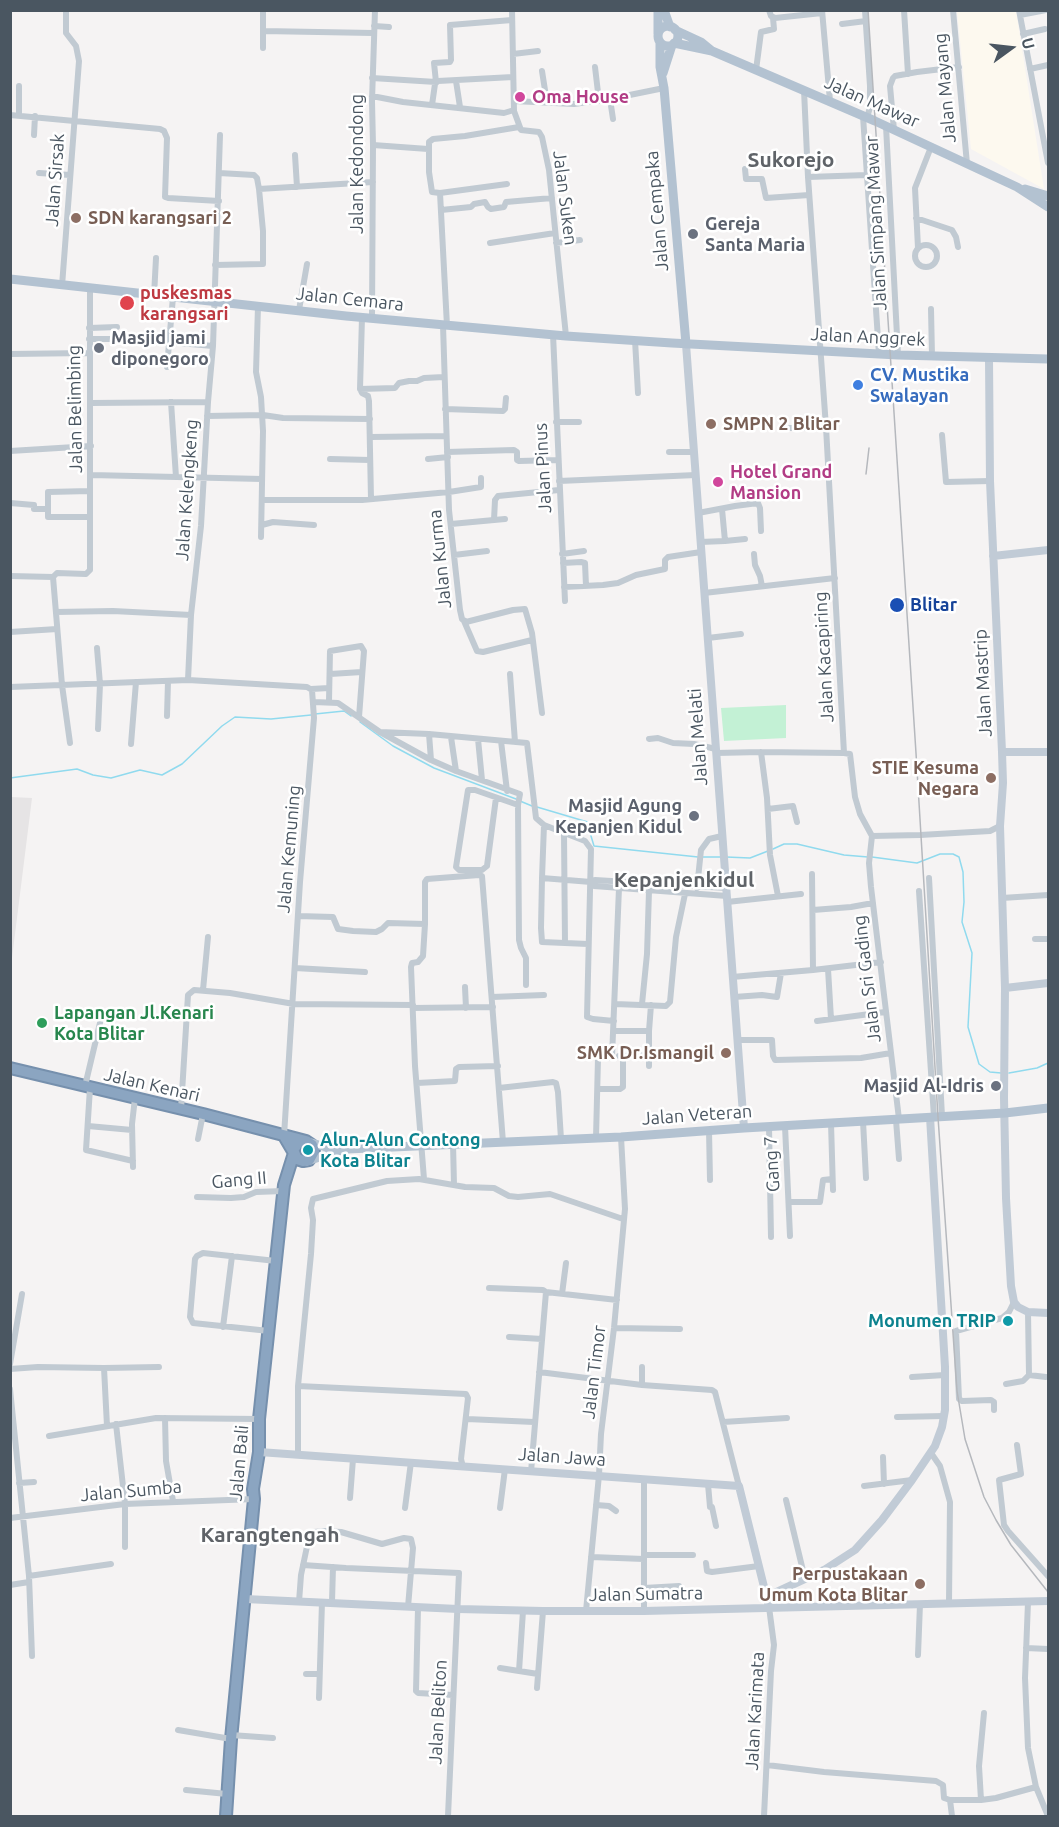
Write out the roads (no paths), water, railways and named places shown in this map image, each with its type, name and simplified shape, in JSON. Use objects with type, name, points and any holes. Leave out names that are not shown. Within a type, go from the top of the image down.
[{"type":"highway","name":"Jalan Kenari","points":[[10,1068],[306,1141]]},
{"type":"highway","points":[[284,1136],[297,1159],[306,1161]]},
{"type":"highway","points":[[284,1188],[295,1169],[312,1157],[314,1151],[312,1145],[306,1141],[300,1141],[295,1145],[294,1153]]},
{"type":"highway","name":"Jalan Bali","points":[[225,1816],[253,1494],[259,1452],[259,1419],[284,1188],[294,1153]]},
{"type":"main road","name":"Jalan Cempaka","points":[[658,10],[660,67],[664,88],[686,344]]},
{"type":"main road","points":[[664,10],[673,28],[677,38],[673,44],[665,46],[659,38],[662,29],[673,28]]},
{"type":"main road","name":"Jalan Mawar","points":[[673,28],[701,42],[712,51]]},
{"type":"main road","name":"Jalan Cempaka","points":[[662,75],[673,44]]},
{"type":"main road","name":"Jalan Mawar","points":[[673,44],[712,51],[830,101],[1017,187],[1048,207]]},
{"type":"main road","name":"Jalan Mawar","points":[[1017,187],[1048,196]]},
{"type":"main road","name":"Jalan Cemara","points":[[10,279],[445,326],[686,344]]},
{"type":"main road","name":"Jalan Anggrek","points":[[686,344],[898,355],[1048,359]]},
{"type":"main road","name":"Jalan Melati","points":[[686,344],[744,1128]]},
{"type":"main road","name":"Jalan Mastrip","points":[[988,358],[990,481],[1003,783],[1000,830],[1005,988],[1006,1198],[1014,1302]]},
{"type":"main road","points":[[993,556],[1048,550]]},
{"type":"main road","points":[[1002,752],[1048,752]]},
{"type":"main road","points":[[1005,988],[1048,983]]},
{"type":"main road","name":"Jalan Veteran","points":[[306,1141],[319,1146],[347,1149],[422,1146],[621,1137],[1005,1113],[1048,1108]]},
{"type":"main road","points":[[766,1597],[805,1579],[855,1550],[882,1520],[912,1480],[933,1449],[942,1427],[945,1375],[937,1221],[935,1117]]},
{"type":"main road","name":"Jalan Veteran","points":[[306,1161],[347,1149]]},
{"type":"main road","points":[[1014,1302],[1028,1312],[1048,1313]]},
{"type":"main road","name":"Jalan Jawa","points":[[259,1452],[739,1486]]},
{"type":"main road","points":[[739,1486],[769,1607]]},
{"type":"main road","name":"Jalan Sumatra","points":[[245,1599],[502,1611],[644,1611],[949,1603],[1028,1605],[1048,1602]]},
{"type":"street","name":"Jalan Sirsak","points":[[62,285],[78,77],[78,50],[66,33],[66,10]]},
{"type":"street","points":[[263,10],[263,48]]},
{"type":"street","name":"Jalan Kedondong","points":[[360,389],[367,317],[373,182],[372,78],[375,10]]},
{"type":"street","points":[[507,184],[434,193],[431,189],[428,149],[429,142],[433,139],[519,127],[514,101],[512,10]]},
{"type":"street","points":[[756,70],[761,32],[774,29],[773,18],[769,10]]},
{"type":"street","points":[[865,10],[870,86],[870,107],[865,117],[867,175],[879,354]]},
{"type":"street","points":[[904,10],[908,74],[959,67]]},
{"type":"street","name":"Jalan Mayang","points":[[953,10],[967,164]]},
{"type":"street","points":[[1046,10],[1020,13],[1047,141],[1048,159]]},
{"type":"street","points":[[773,18],[822,12],[830,101]]},
{"type":"street","points":[[432,105],[436,82],[434,63],[451,60],[450,25],[512,20]]},
{"type":"street","points":[[842,24],[866,21]]},
{"type":"street","points":[[263,31],[374,30],[389,27]]},
{"type":"street","points":[[1023,34],[1045,29]]},
{"type":"street","points":[[513,54],[538,51]]},
{"type":"street","points":[[1030,69],[1048,65]]},
{"type":"street","points":[[595,67],[599,101]]},
{"type":"street","points":[[542,71],[547,103]]},
{"type":"street","name":"Jalan Simpang Mawar","points":[[898,355],[890,128],[891,82],[895,76],[908,74]]},
{"type":"street","points":[[372,78],[436,82],[513,77]]},
{"type":"street","points":[[456,81],[460,107]]},
{"type":"street","points":[[19,86],[19,115]]},
{"type":"street","points":[[514,101],[574,104],[664,88]]},
{"type":"street","name":"Jalan Kacapiring","points":[[804,90],[844,753],[850,754],[855,797],[860,814],[872,836]]},
{"type":"street","points":[[372,98],[504,113],[515,112]]},
{"type":"street","points":[[610,99],[613,119]]},
{"type":"street","points":[[10,115],[160,129],[164,131],[167,138],[164,195],[166,198],[219,201]]},
{"type":"street","points":[[34,135],[35,116]]},
{"type":"street","name":"Jalan Suken","points":[[519,127],[523,131],[535,131],[541,135],[549,170],[566,336]]},
{"type":"street","name":"Jalan Kelengkeng","points":[[188,680],[191,615],[201,526],[213,346],[220,135]]},
{"type":"street","points":[[373,145],[428,149]]},
{"type":"street","points":[[918,248],[915,188],[931,147]]},
{"type":"street","points":[[295,155],[297,186]]},
{"type":"street","points":[[745,170],[746,179],[762,179],[765,198],[809,195]]},
{"type":"street","points":[[39,173],[70,175]]},
{"type":"street","points":[[215,265],[263,264],[263,231],[257,178],[254,175],[219,173]]},
{"type":"street","points":[[808,177],[867,175]]},
{"type":"street","points":[[259,189],[373,182]]},
{"type":"street","name":"Jalan Kurma","points":[[440,193],[446,436],[453,555],[459,605],[464,621],[469,622],[525,609],[532,640],[542,713]]},
{"type":"street","points":[[441,210],[471,207],[474,204],[485,202],[491,209],[504,207],[506,202],[552,198]]},
{"type":"street","points":[[916,218],[952,230],[958,248]]},
{"type":"street","points":[[490,243],[555,233]]},
{"type":"street","points":[[556,243],[580,240]]},
{"type":"street","points":[[154,296],[156,258]]},
{"type":"street","points":[[299,310],[307,264]]},
{"type":"street","name":"Jalan Belimbing","points":[[53,577],[57,573],[86,574],[89,572],[90,289]]},
{"type":"street","points":[[167,367],[173,297]]},
{"type":"street","points":[[258,306],[256,372],[263,415],[261,537]]},
{"type":"street","points":[[931,309],[932,356]]},
{"type":"street","points":[[89,328],[117,327]]},
{"type":"street","name":"Jalan Pinus","points":[[553,334],[565,601]]},
{"type":"street","points":[[89,339],[169,341],[213,346]]},
{"type":"street","points":[[635,340],[638,393]]},
{"type":"street","points":[[10,354],[89,353]]},
{"type":"street","points":[[360,389],[395,388],[399,383],[429,377],[444,377]]},
{"type":"street","points":[[360,389],[369,398],[371,499]]},
{"type":"street","points":[[445,409],[503,411],[506,398]]},
{"type":"street","points":[[171,402],[176,477]]},
{"type":"street","points":[[91,403],[208,402]]},
{"type":"street","points":[[207,416],[263,415],[283,418],[370,419]]},
{"type":"street","points":[[556,422],[579,423]]},
{"type":"street","points":[[790,428],[826,427]]},
{"type":"street","points":[[942,435],[946,482],[990,481]]},
{"type":"street","points":[[371,437],[446,436]]},
{"type":"street","points":[[10,451],[91,446]]},
{"type":"street","points":[[428,459],[448,455],[514,450],[517,452],[519,461],[558,460]]},
{"type":"street","points":[[669,452],[694,452]]},
{"type":"street","points":[[330,459],[370,460]]},
{"type":"street","points":[[91,475],[262,479]]},
{"type":"street","points":[[559,481],[696,475]]},
{"type":"street","points":[[262,500],[371,499],[449,492],[482,487],[481,478]]},
{"type":"street","points":[[494,520],[495,500],[498,496],[559,490]]},
{"type":"street","points":[[90,491],[48,492],[48,517],[90,517]]},
{"type":"street","points":[[10,503],[34,505],[34,509],[48,509]]},
{"type":"street","points":[[698,513],[758,503],[761,531]]},
{"type":"street","points":[[722,509],[725,542]]},
{"type":"street","points":[[451,524],[505,519]]},
{"type":"street","points":[[262,525],[273,522],[314,525]]},
{"type":"street","points":[[564,587],[618,583],[636,575],[662,570],[668,556],[745,538]]},
{"type":"street","points":[[453,555],[487,551]]},
{"type":"street","points":[[562,554],[584,551]]},
{"type":"street","points":[[754,554],[762,586]]},
{"type":"street","points":[[563,563],[585,564],[586,586]]},
{"type":"street","points":[[10,576],[53,577],[62,685],[70,743]]},
{"type":"street","points":[[704,589],[762,586],[835,578]]},
{"type":"street","points":[[56,612],[113,611],[191,615]]},
{"type":"street","points":[[464,621],[477,651],[483,652],[532,640]]},
{"type":"street","points":[[10,632],[57,629]]},
{"type":"street","points":[[708,638],[741,634]]},
{"type":"street","points":[[329,701],[330,650],[361,646],[364,651],[359,717]]},
{"type":"street","points":[[97,648],[100,684],[98,729]]},
{"type":"street","points":[[330,674],[362,672]]},
{"type":"street","points":[[510,674],[515,742]]},
{"type":"street","points":[[10,687],[188,680],[295,686],[311,689],[329,688]]},
{"type":"street","points":[[167,716],[168,681]]},
{"type":"street","points":[[131,744],[136,682]]},
{"type":"street","name":"Jalan Kemuning","points":[[284,1136],[314,718],[311,689]]},
{"type":"street","points":[[314,702],[338,703],[380,732],[431,760],[507,791],[519,800]]},
{"type":"street","points":[[380,732],[527,743],[534,812],[538,821],[585,841],[591,849],[586,1017],[614,1021]]},
{"type":"street","points":[[429,734],[431,760]]},
{"type":"street","points":[[451,737],[456,771]]},
{"type":"street","points":[[649,739],[658,738],[674,743],[694,744],[716,751],[844,753]]},
{"type":"street","points":[[478,739],[482,780]]},
{"type":"street","points":[[501,741],[507,791]]},
{"type":"street","points":[[760,752],[768,809],[770,851],[778,896]]},
{"type":"street","points":[[496,798],[486,866],[482,870],[459,870],[456,867],[467,791],[475,790],[496,798],[519,800],[532,795]]},
{"type":"street","points":[[519,800],[519,940],[526,958],[526,985]]},
{"type":"street","points":[[768,809],[793,806],[797,822]]},
{"type":"street","points":[[544,825],[542,941],[543,943],[588,944]]},
{"type":"street","points":[[872,836],[1000,830]]},
{"type":"street","points":[[564,834],[565,943]]},
{"type":"street","points":[[697,894],[701,850],[709,839],[722,836]]},
{"type":"street","name":"Jalan Sri Gading","points":[[872,836],[869,863],[898,1119],[899,1159]]},
{"type":"street","points":[[812,874],[813,970]]},
{"type":"street","points":[[424,1176],[411,964],[422,958],[425,880],[481,875],[503,1142]]},
{"type":"street","points":[[542,878],[591,882],[595,880],[649,891],[685,894],[778,896],[801,894]]},
{"type":"street","points":[[929,878],[935,1117]]},
{"type":"street","points":[[591,882],[594,886],[619,888],[698,886],[726,895]]},
{"type":"street","points":[[612,1057],[619,888]]},
{"type":"street","points":[[642,1004],[649,891]]},
{"type":"street","points":[[919,891],[935,1117]]},
{"type":"street","points":[[615,1004],[666,1006],[670,1002],[676,937],[685,894]]},
{"type":"street","points":[[1002,898],[1048,895]]},
{"type":"street","points":[[813,910],[873,903]]},
{"type":"street","points":[[298,916],[333,917],[338,929],[353,931],[375,932],[388,923],[425,924]]},
{"type":"street","points":[[203,990],[208,937]]},
{"type":"street","points":[[1035,939],[1048,939]]},
{"type":"street","points":[[732,977],[881,962]]},
{"type":"street","points":[[295,968],[365,972]]},
{"type":"street","points":[[828,969],[831,1019]]},
{"type":"street","points":[[734,997],[762,995],[777,997],[781,973]]},
{"type":"street","points":[[465,987],[466,1008]]},
{"type":"street","points":[[181,1109],[188,995],[194,990],[294,1004],[493,1007]]},
{"type":"street","points":[[492,997],[544,995]]},
{"type":"street","points":[[649,1066],[651,1005]]},
{"type":"street","points":[[817,1021],[885,1012]]},
{"type":"street","points":[[100,1023],[88,1087],[86,1150],[133,1164],[132,1130],[135,1098]]},
{"type":"street","points":[[613,1031],[649,1031]]},
{"type":"street","points":[[737,1040],[772,1040],[775,1059],[861,1058],[891,1053]]},
{"type":"street","points":[[596,1138],[598,1058],[649,1055]]},
{"type":"street","points":[[598,1089],[621,1089],[623,1087],[623,1056]]},
{"type":"street","points":[[417,1083],[455,1081],[456,1069],[459,1067],[498,1066]]},
{"type":"street","points":[[499,1088],[556,1083],[561,1139]]},
{"type":"street","points":[[198,1139],[203,1114]]},
{"type":"street","points":[[863,1121],[866,1178]]},
{"type":"street","points":[[831,1123],[833,1190]]},
{"type":"street","points":[[88,1126],[132,1130]]},
{"type":"street","points":[[769,1126],[771,1238]]},
{"type":"street","name":"Gang 7","points":[[785,1126],[790,1236]]},
{"type":"street","points":[[709,1130],[710,1180]]},
{"type":"street","name":"Jalan Timor","points":[[586,1611],[625,1209],[621,1137]]},
{"type":"street","points":[[453,1143],[454,1183]]},
{"type":"street","points":[[298,1455],[298,1386],[312,1254],[312,1201],[316,1197],[377,1182],[424,1176],[465,1187],[494,1188],[509,1196],[550,1194],[623,1218]]},
{"type":"street","points":[[789,1202],[820,1202],[823,1180],[832,1179]]},
{"type":"street","name":"Gang II","points":[[197,1197],[244,1197],[256,1192],[284,1188]]},
{"type":"street","points":[[269,1331],[196,1324],[191,1321],[195,1258],[202,1253],[276,1261]]},
{"type":"street","points":[[223,1327],[232,1256]]},
{"type":"street","points":[[562,1294],[566,1263]]},
{"type":"street","points":[[489,1288],[543,1290],[616,1300]]},
{"type":"street","points":[[531,1472],[546,1292]]},
{"type":"street","points":[[10,1364],[22,1294]]},
{"type":"street","points":[[994,1410],[994,1402],[991,1400],[962,1401],[959,1399],[956,1331],[1002,1318],[1009,1312],[1014,1302]]},
{"type":"street","points":[[1028,1312],[1029,1375]]},
{"type":"street","points":[[614,1328],[680,1329]]},
{"type":"street","points":[[509,1337],[542,1339]]},
{"type":"street","points":[[10,1369],[159,1367]]},
{"type":"street","points":[[642,1367],[642,1384]]},
{"type":"street","points":[[104,1368],[107,1426]]},
{"type":"street","points":[[539,1372],[608,1381],[712,1390],[715,1392],[739,1486]]},
{"type":"street","points":[[912,1377],[945,1375]]},
{"type":"street","points":[[1006,1384],[1018,1382],[1029,1375],[1046,1377]]},
{"type":"street","points":[[298,1386],[466,1394],[468,1397],[467,1419],[461,1459],[463,1467]]},
{"type":"street","points":[[10,1389],[13,1440],[29,1579],[32,1656]]},
{"type":"street","points":[[897,1417],[944,1416]]},
{"type":"street","points":[[49,1436],[165,1418],[259,1419]]},
{"type":"street","points":[[165,1418],[166,1461],[173,1501]]},
{"type":"street","points":[[723,1422],[787,1418]]},
{"type":"street","points":[[467,1419],[534,1422]]},
{"type":"street","points":[[116,1424],[124,1499],[125,1547]]},
{"type":"street","points":[[1017,1445],[1021,1473],[999,1479],[1004,1525],[1048,1576]]},
{"type":"street","points":[[933,1449],[950,1502],[949,1603]]},
{"type":"street","points":[[883,1457],[884,1484]]},
{"type":"street","points":[[350,1498],[353,1459]]},
{"type":"street","points":[[405,1508],[411,1462]]},
{"type":"street","points":[[500,1508],[505,1469]]},
{"type":"street","points":[[644,1480],[644,1611]]},
{"type":"street","points":[[864,1486],[912,1480]]},
{"type":"street","points":[[19,1483],[34,1482]]},
{"type":"street","points":[[708,1484],[710,1507],[712,1507],[716,1526]]},
{"type":"street","name":"Jalan Sumba","points":[[10,1518],[124,1499],[173,1501],[253,1494]]},
{"type":"street","points":[[786,1500],[805,1579]]},
{"type":"street","points":[[596,1505],[609,1506],[616,1511]]},
{"type":"street","points":[[299,1602],[303,1565],[311,1534],[326,1531],[341,1532],[382,1544],[404,1538],[411,1539],[413,1542],[412,1570],[408,1607]]},
{"type":"street","points":[[591,1557],[693,1555]]},
{"type":"street","points":[[706,1563],[707,1570],[710,1572],[759,1566]]},
{"type":"street","points":[[10,1585],[29,1579],[111,1564]]},
{"type":"street","points":[[303,1565],[412,1570]]},
{"type":"street","points":[[319,1698],[319,1674],[333,1567]]},
{"type":"street","name":"Jalan Beliton","points":[[412,1570],[459,1573],[448,1816]]},
{"type":"street","points":[[644,1587],[679,1586]]},
{"type":"street","points":[[918,1655],[920,1604]]},
{"type":"street","points":[[1028,1605],[1025,1709],[1031,1788],[1046,1805],[1048,1816]]},
{"type":"street","name":"Jalan Karimata","points":[[764,1816],[774,1645],[769,1607]]},
{"type":"street","points":[[418,1608],[416,1691],[453,1695]]},
{"type":"street","points":[[519,1671],[523,1611]]},
{"type":"street","points":[[537,1688],[543,1611]]},
{"type":"street","points":[[1026,1648],[1048,1649]]},
{"type":"street","points":[[500,1668],[538,1674]]},
{"type":"street","points":[[306,1674],[319,1674]]},
{"type":"street","points":[[981,1800],[979,1758],[984,1713]]},
{"type":"street","points":[[178,1730],[231,1737],[273,1738]]},
{"type":"street","points":[[766,1765],[936,1782],[943,1785],[944,1798],[950,1800],[996,1798],[1031,1788]]},
{"type":"street","points":[[186,1790],[227,1794]]},
{"type":"street","points":[[950,1800],[952,1816]]},
{"type":"waterway","points":[[315,714],[344,711],[351,716]]},
{"type":"waterway","points":[[10,778],[77,769],[111,778],[140,770],[162,775],[182,764],[222,726],[235,717],[271,719],[311,715]]},
{"type":"waterway","points":[[360,722],[393,746],[434,768],[516,799]]},
{"type":"waterway","points":[[520,801],[532,806]]},
{"type":"waterway","points":[[537,807],[591,823],[594,846],[698,857]]},
{"type":"waterway","points":[[773,849],[784,844],[797,844],[844,855],[868,857]]},
{"type":"waterway","points":[[726,857],[750,858],[768,851]]},
{"type":"waterway","points":[[872,857],[917,863],[940,854],[953,854],[959,857],[963,872],[962,922],[972,953],[968,1027],[979,1064],[990,1072],[1001,1073]]},
{"type":"waterway","points":[[702,857],[722,857]]},
{"type":"waterway","points":[[1009,1073],[1037,1068],[1048,1063]]},
{"type":"railway","points":[[868,10],[957,1391],[965,1439],[984,1497],[1011,1545],[1048,1592]]},
{"type":"railway","points":[[866,474],[869,448]]},
{"type":"place","name":"Oma House","points":[[520,97]]},
{"type":"place","name":"SDN karangsari 2","points":[[76,218]]},
{"type":"place","name":"Gereja Santa Maria","points":[[693,234]]},
{"type":"place","name":"puskesmas karangsari","points":[[127,303]]},
{"type":"place","name":"Masjid jami diponegoro","points":[[99,348]]},
{"type":"place","name":"CV. Mustika Swalayan","points":[[858,385]]},
{"type":"place","name":"SMPN 2 Blitar","points":[[711,424]]},
{"type":"place","name":"Hotel Grand Mansion","points":[[718,482]]},
{"type":"place","name":"Blitar","points":[[897,605]]},
{"type":"place","name":"STIE Kesuma Negara","points":[[991,778]]},
{"type":"place","name":"Masjid Agung Kepanjen Kidul","points":[[694,816]]},
{"type":"place","name":"Lapangan Jl.Kenari Kota Blitar","points":[[42,1023]]},
{"type":"place","name":"SMK Dr.Ismangil","points":[[726,1053]]},
{"type":"place","name":"Masjid Al-Idris","points":[[996,1086]]},
{"type":"place","name":"Alun-Alun Contong Kota Blitar","points":[[308,1150]]},
{"type":"place","name":"Monumen TRIP","points":[[1008,1321]]},
{"type":"place","name":"Perpustakaan Umum Kota Blitar","points":[[920,1584]]},
{"type":"district","name":"Sukorejo","points":[[791,160]]},
{"type":"district","name":"Kepanjenkidul","points":[[684,880]]},
{"type":"district","name":"Karangtengah","points":[[270,1535]]}]
